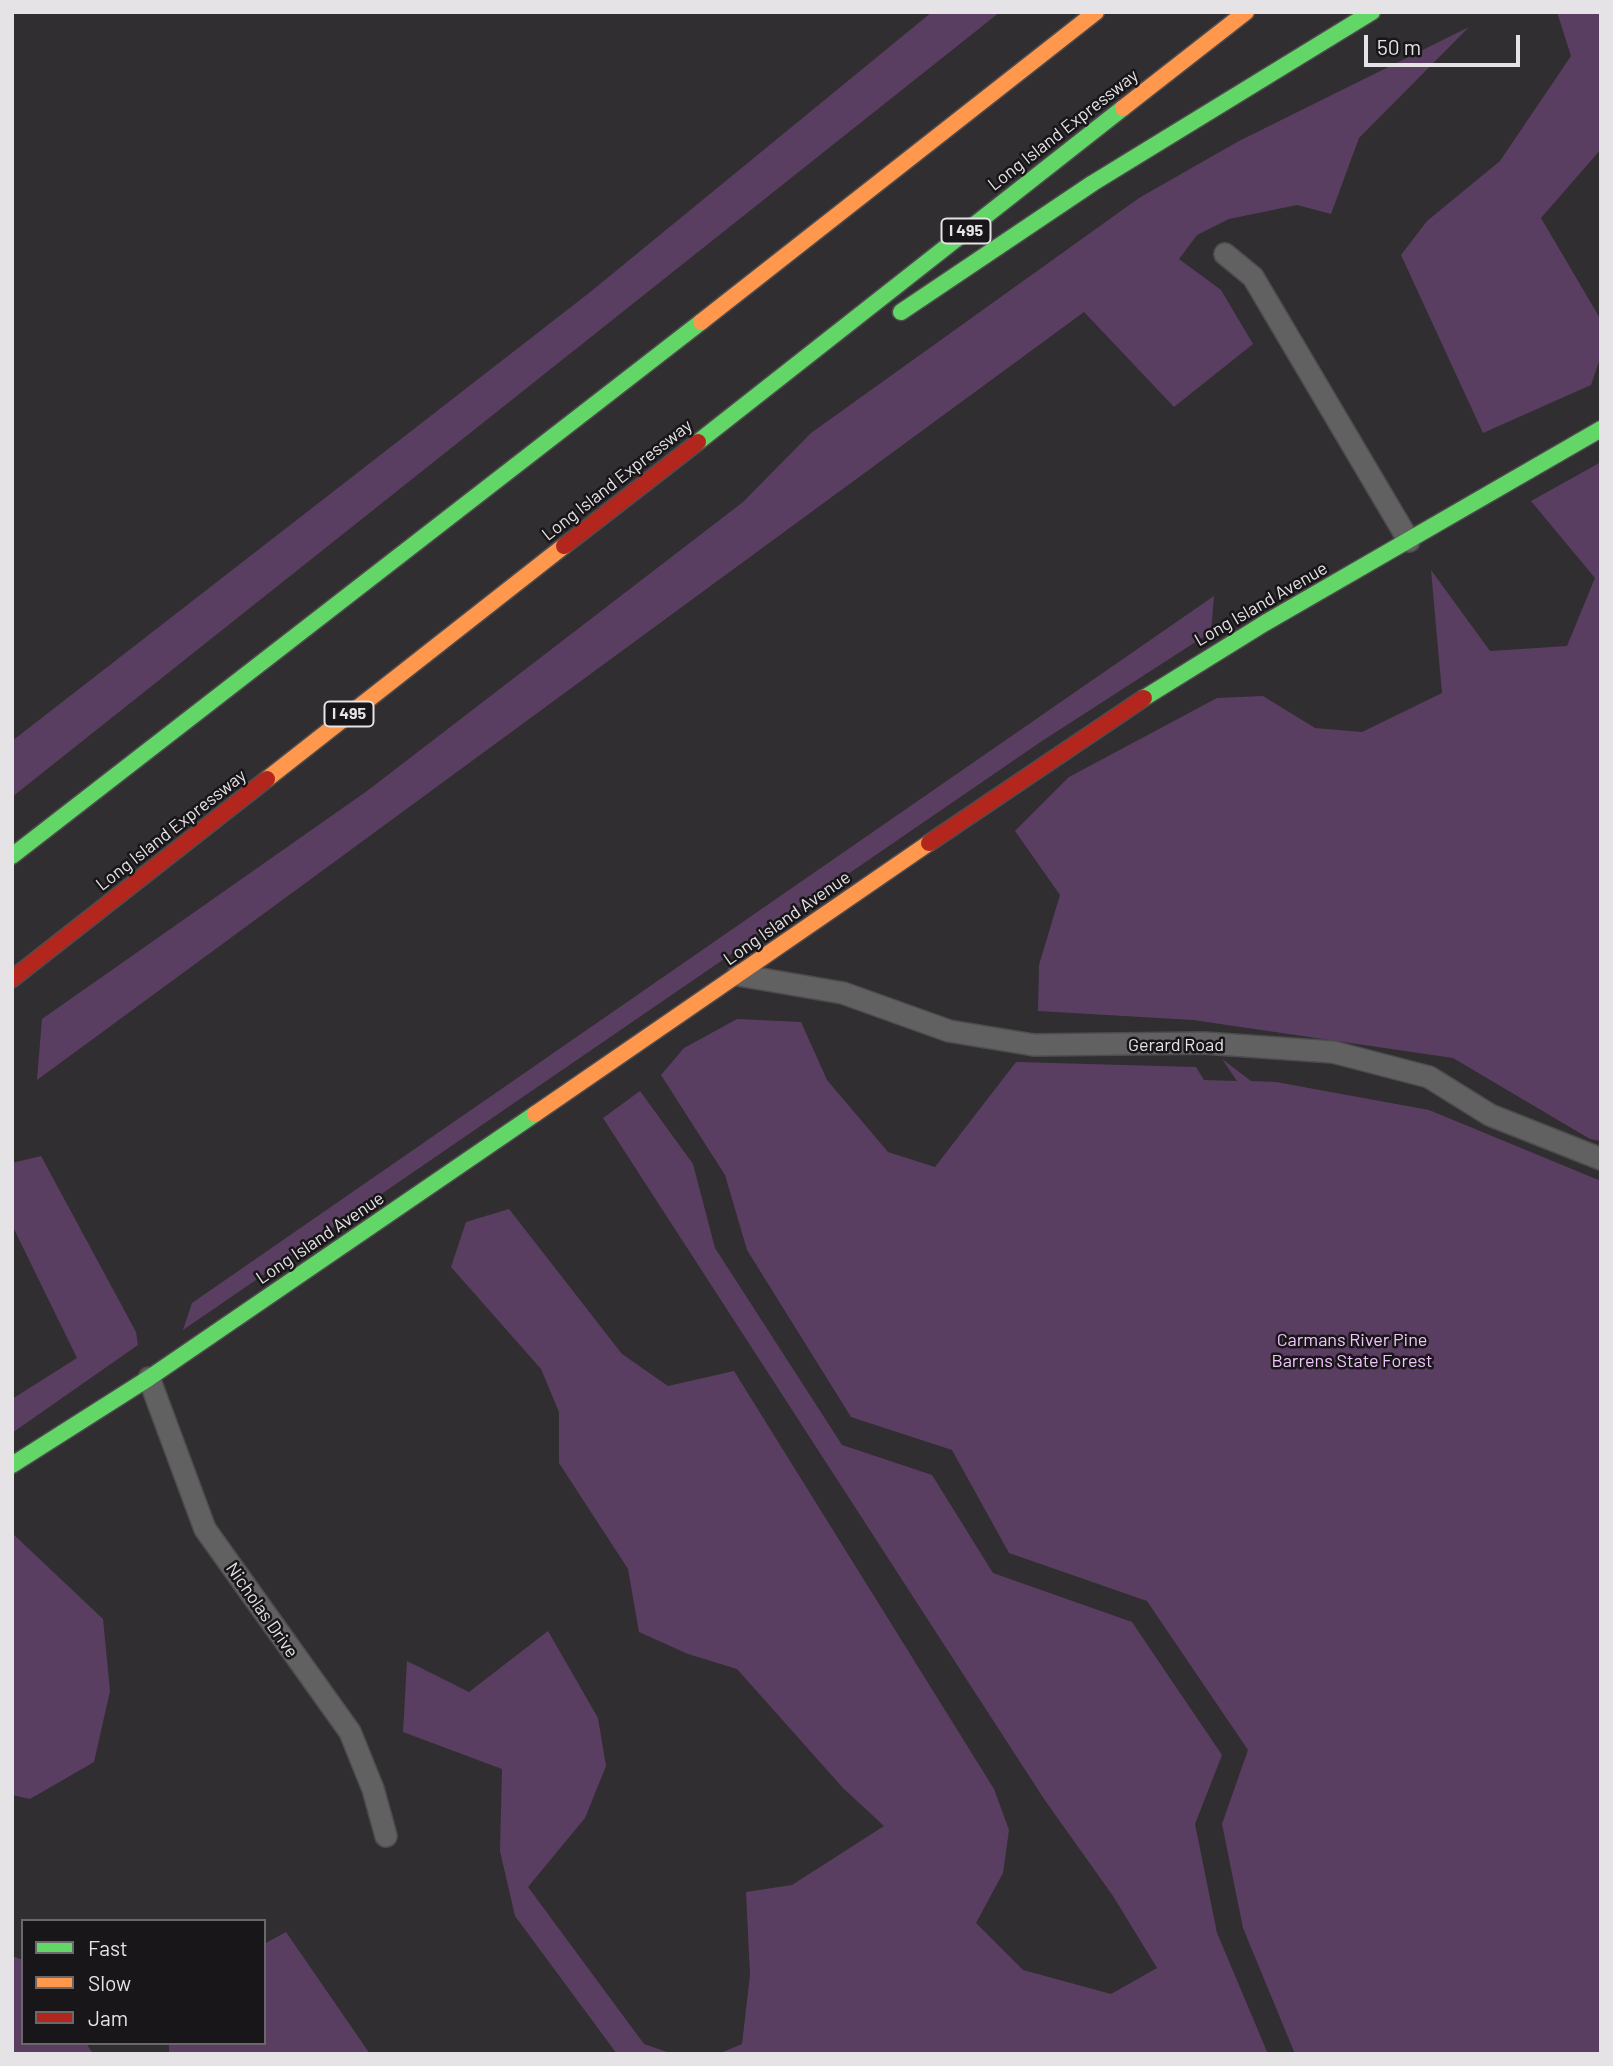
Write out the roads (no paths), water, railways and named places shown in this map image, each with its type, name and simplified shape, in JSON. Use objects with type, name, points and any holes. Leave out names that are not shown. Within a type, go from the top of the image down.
[{"type":"main road","points":[[12,856],[440,526],[1096,12]]},
{"type":"main road","name":"Long Island Expressway","points":[[12,979],[1246,12]]},
{"type":"main road","points":[[890,320],[1093,183],[1372,12]]},
{"type":"main road","points":[[883,179],[969,92]]},
{"type":"main road","points":[[687,449],[816,371]]},
{"type":"main road","name":"Long Island Avenue","points":[[12,1465],[149,1378],[1100,726],[1265,623],[1601,429]]},
{"type":"street","points":[[1226,254],[1253,277],[1409,541]]},
{"type":"street","name":"Gerard Road","points":[[738,975],[843,993],[949,1031],[1034,1045],[1204,1043],[1333,1052],[1429,1077],[1490,1115],[1601,1159]]},
{"type":"street","name":"Nicholas Drive","points":[[149,1378],[205,1529],[350,1732],[373,1789],[386,1836]]},
{"type":"park label","name":"Carmans River Pine Barrens State Forest","points":[[1352,1350]]}]
